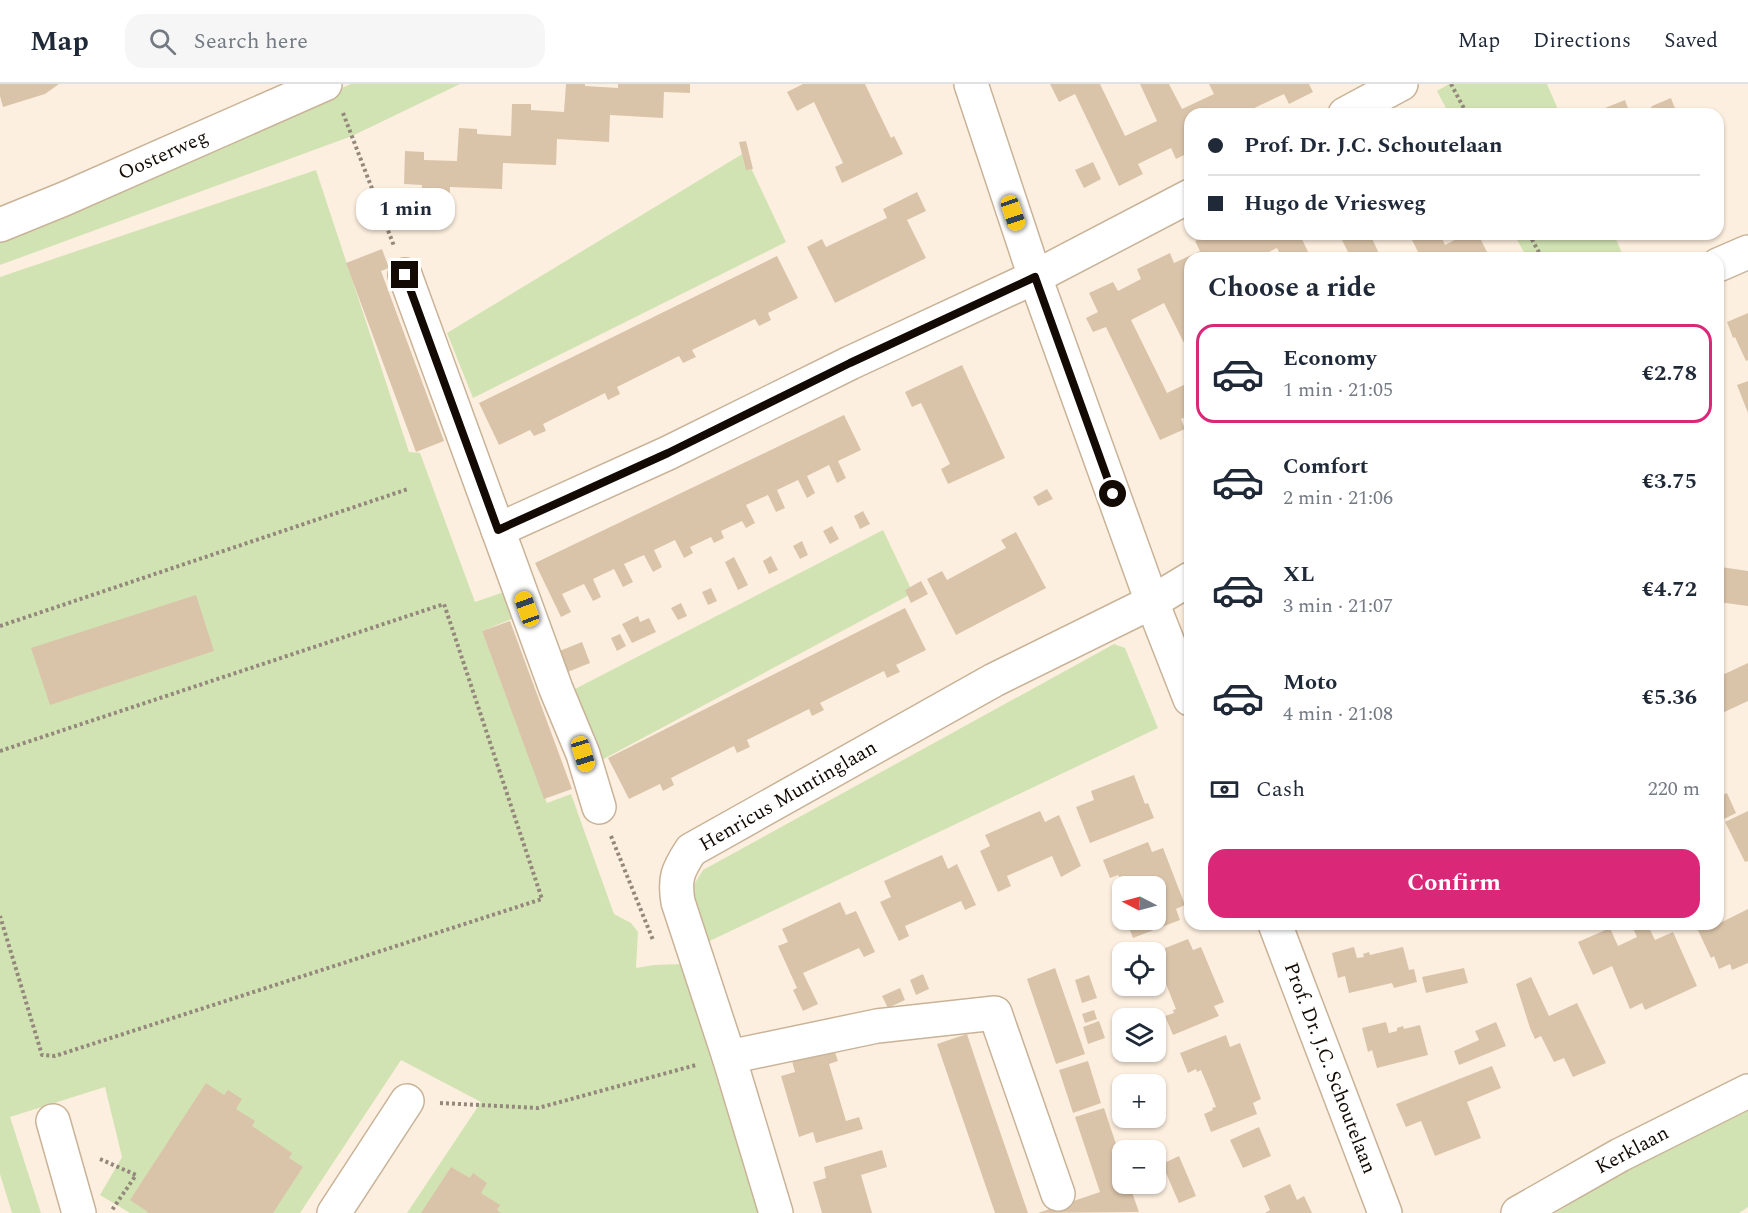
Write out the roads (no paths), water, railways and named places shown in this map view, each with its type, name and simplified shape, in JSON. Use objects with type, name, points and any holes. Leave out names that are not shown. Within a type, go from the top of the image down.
[{"type":"street","points":[[971,84],[1035,277],[1152,602],[1184,684]]},
{"type":"street","points":[[1356,108],[1401,84]]},
{"type":"street","name":"Oosterweg","points":[[0,225],[75,194],[333,96]]},
{"type":"street","points":[[498,530],[668,453],[850,363],[1035,277],[1184,199]]},
{"type":"street","points":[[1724,262],[1748,252]]},
{"type":"street","points":[[405,275],[556,689],[583,754],[599,807]]},
{"type":"street","name":"Henricus Muntinglaan","points":[[776,1213],[729,1057],[678,902],[675,884],[691,850],[994,680],[1152,602],[1184,583]]},
{"type":"street","name":"Prof. Dr. J.C. Schoutelaan","points":[[1277,930],[1385,1213]]},
{"type":"street","points":[[729,1057],[878,1026],[995,1013],[1058,1194]]},
{"type":"street","name":"Kerklaan","points":[[1518,1213],[1620,1155],[1748,1091]]},
{"type":"street","points":[[334,1213],[407,1101]]},
{"type":"street","points":[[56,1132],[79,1213]]}]
